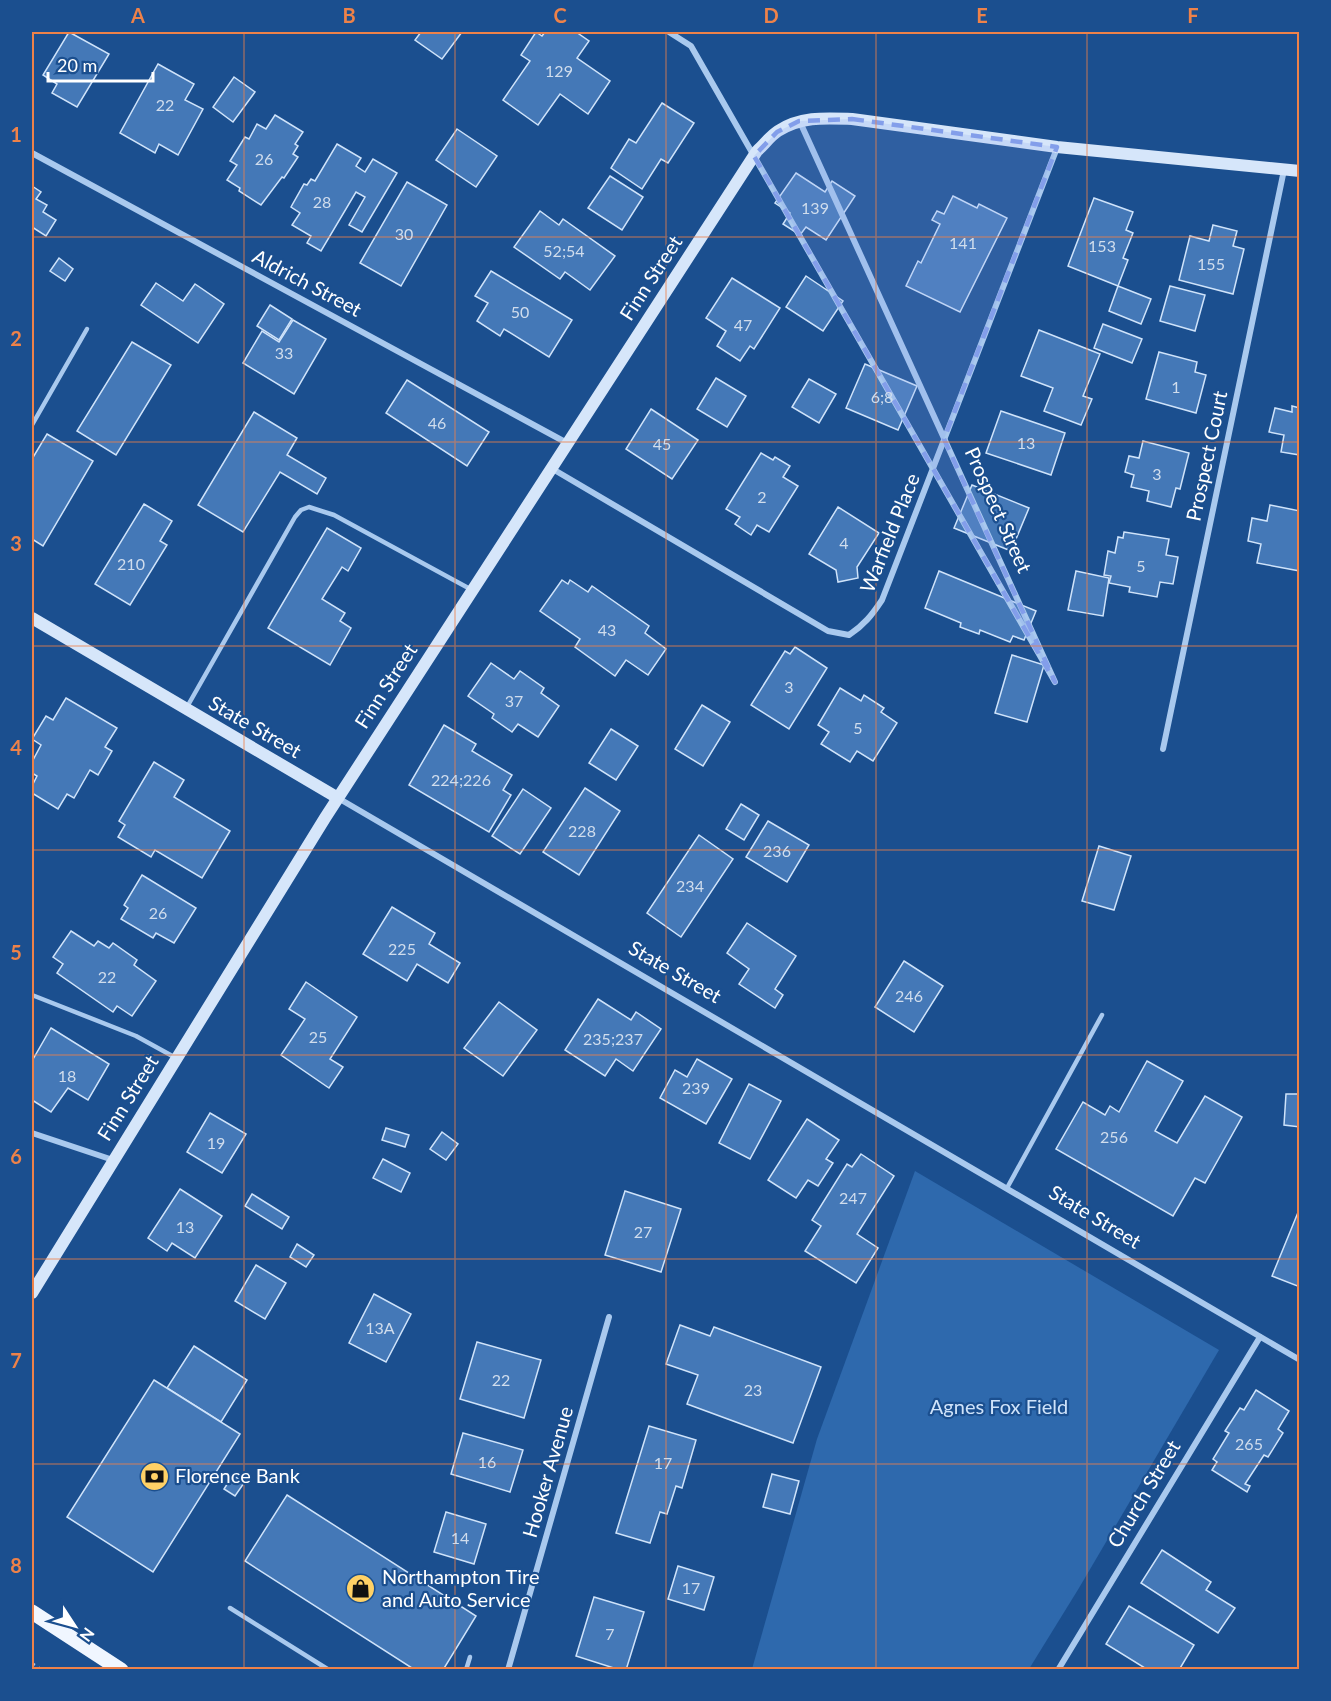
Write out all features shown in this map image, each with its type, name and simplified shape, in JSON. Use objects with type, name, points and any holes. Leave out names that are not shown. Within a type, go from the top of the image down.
[{"type":"main road","points":[[799,121],[822,118],[852,120],[1057,147],[1299,171]]},
{"type":"main road","name":"Finn Street","points":[[32,1293],[338,798],[757,151],[777,132],[799,121]]},
{"type":"main road","name":"State Street","points":[[32,618],[338,798]]},
{"type":"main road","points":[[32,1612],[121,1670]]},
{"type":"street","name":"Prospect Street","points":[[669,32],[691,46],[1055,682],[799,121]]},
{"type":"street","name":"Warfield Place","points":[[551,468],[828,631],[849,634],[859,628],[872,617],[882,600],[1057,147]]},
{"type":"street","name":"Aldrich Street","points":[[32,153],[567,443]]},
{"type":"street","name":"Prospect Court","points":[[1163,748],[1284,170]]},
{"type":"street","name":"State Street","points":[[338,798],[1299,1360]]},
{"type":"street","points":[[32,1132],[113,1160]]},
{"type":"street","name":"Hooker Avenue","points":[[508,1670],[609,1317]]},
{"type":"street","name":"Church Street","points":[[1058,1670],[1260,1337]]},
{"type":"lane","points":[[32,425],[87,329]]},
{"type":"lane","points":[[185,709],[301,510],[309,507],[334,515],[472,590]]},
{"type":"lane","points":[[32,994],[136,1036],[176,1058]]},
{"type":"lane","points":[[1007,1188],[1102,1015]]},
{"type":"lane","points":[[230,1608],[329,1670]]},
{"type":"lane","points":[[466,1670],[470,1657]]},
{"type":"path","points":[[32,1664],[40,1670]]},
{"type":"highlighted area","points":[[852,119],[1057,147],[944,439],[1055,682],[754,156],[777,132],[799,121]]},
{"type":"green space","name":"Agnes Fox Field","points":[[915,1171],[1219,1350],[1029,1669],[752,1669],[817,1439]]},
{"type":"building","points":[[69,32],[109,54],[77,107],[52,93],[57,84],[43,75]]},
{"type":"building","points":[[421,32],[462,32],[442,59],[415,40]]},
{"type":"building","points":[[536,32],[542,36],[545,32],[576,32],[589,41],[577,58],[610,81],[588,114],[560,94],[538,125],[503,100],[530,61],[521,55]]},
{"type":"building","points":[[158,64],[194,84],[185,100],[203,109],[178,155],[159,144],[155,153],[120,133]]},
{"type":"building","points":[[234,77],[255,92],[233,122],[213,107]]},
{"type":"building","points":[[662,103],[694,123],[668,163],[661,159],[642,189],[611,168],[629,139],[636,143]]},
{"type":"building","points":[[275,115],[303,132],[295,144],[298,146],[293,154],[298,157],[261,205],[227,180],[237,165],[230,161],[245,137],[249,139],[257,124],[266,129]]},
{"type":"building","points":[[457,129],[497,156],[476,187],[436,160]]},
{"type":"building","points":[[337,144],[361,158],[356,166],[365,172],[373,159],[397,173],[362,232],[349,225],[365,197],[356,192],[321,251],[307,243],[311,236],[292,225],[300,213],[291,207],[304,184],[307,185],[311,179],[315,181]]},
{"type":"building","points":[[796,173],[825,192],[832,181],[855,196],[826,240],[806,227],[800,235],[783,224],[790,213],[775,203]]},
{"type":"building","points":[[610,176],[643,197],[622,230],[588,208]]},
{"type":"building","points":[[407,182],[447,205],[401,286],[360,263]]},
{"type":"building","points":[[32,186],[41,192],[36,199],[47,205],[43,212],[56,220],[46,236],[32,227]]},
{"type":"building","points":[[953,196],[977,208],[979,204],[1007,218],[960,312],[906,286],[918,261],[921,263],[940,224],[932,220],[937,211],[944,214]]},
{"type":"building","points":[[1094,198],[1133,212],[1126,230],[1133,233],[1123,258],[1128,260],[1118,286],[1068,266]]},
{"type":"building","points":[[540,211],[559,225],[563,219],[615,256],[590,290],[565,272],[560,279],[514,247]]},
{"type":"building","points":[[1213,225],[1237,231],[1233,246],[1244,249],[1233,294],[1179,280],[1190,236],[1209,241]]},
{"type":"building","points":[[59,258],[73,269],[65,281],[50,271]]},
{"type":"building","points":[[491,271],[572,320],[549,357],[504,329],[500,336],[477,321],[488,303],[475,296]]},
{"type":"building","points":[[806,276],[843,301],[823,331],[786,307]]},
{"type":"building","points":[[732,278],[780,308],[754,349],[750,346],[740,361],[717,346],[726,331],[706,318]]},
{"type":"building","points":[[156,283],[183,301],[195,284],[224,304],[198,343],[141,305]]},
{"type":"building","points":[[1118,286],[1151,299],[1141,324],[1109,311]]},
{"type":"building","points":[[1170,286],[1205,295],[1195,331],[1160,321]]},
{"type":"building","points":[[270,305],[292,319],[279,340],[257,326]]},
{"type":"building","points":[[293,320],[326,339],[294,394],[243,363],[262,331],[279,342]]},
{"type":"building","points":[[1103,324],[1142,339],[1132,363],[1094,348]]},
{"type":"building","points":[[1039,330],[1100,354],[1083,396],[1092,399],[1081,425],[1044,411],[1053,388],[1021,376]]},
{"type":"building","points":[[132,342],[171,365],[116,455],[77,431]]},
{"type":"building","points":[[1159,352],[1197,362],[1195,372],[1206,375],[1196,413],[1146,399]]},
{"type":"building","points":[[865,364],[917,386],[898,430],[846,408]]},
{"type":"building","points":[[716,378],[746,396],[727,427],[697,409]]},
{"type":"building","points":[[809,379],[836,394],[819,423],[792,407]]},
{"type":"building","points":[[407,380],[489,432],[467,466],[386,413]]},
{"type":"building","points":[[1292,406],[1300,408],[1300,455],[1281,452],[1284,435],[1269,432],[1275,408],[1292,412]]},
{"type":"building","points":[[651,409],[698,440],[672,479],[626,449]]},
{"type":"building","points":[[1001,411],[1065,433],[1051,475],[986,453]]},
{"type":"building","points":[[254,412],[297,438],[287,455],[326,478],[317,494],[280,472],[243,532],[198,505]]},
{"type":"building","points":[[47,434],[93,461],[43,546],[32,539],[32,459]]},
{"type":"building","points":[[1143,441],[1189,453],[1180,489],[1176,488],[1171,507],[1147,501],[1149,491],[1131,487],[1134,475],[1125,472],[1129,456],[1139,458]]},
{"type":"building","points":[[761,453],[773,460],[775,457],[790,466],[783,477],[798,486],[769,532],[757,525],[751,535],[735,524],[740,517],[726,509]]},
{"type":"building","points":[[972,485],[1029,508],[1011,551],[954,528]]},
{"type":"building","points":[[144,504],[172,521],[160,541],[167,545],[130,605],[95,584]]},
{"type":"building","points":[[1270,505],[1300,511],[1300,571],[1257,563],[1261,544],[1248,541],[1252,518],[1267,521]]},
{"type":"building","points":[[838,507],[879,533],[857,567],[858,578],[838,582],[836,570],[809,554]]},
{"type":"building","points":[[327,528],[361,548],[348,571],[342,567],[322,599],[345,613],[340,621],[351,628],[330,665],[268,628]]},
{"type":"building","points":[[1124,532],[1169,539],[1166,555],[1178,557],[1173,584],[1160,582],[1157,597],[1129,592],[1130,587],[1109,583],[1111,576],[1104,575],[1108,551],[1115,553],[1118,537],[1123,538]]},
{"type":"building","points":[[939,571],[1036,611],[1024,640],[1013,636],[1010,642],[980,630],[979,634],[960,627],[961,623],[925,608]]},
{"type":"building","points":[[1076,571],[1109,578],[1103,616],[1068,610]]},
{"type":"building","points":[[562,580],[568,584],[570,580],[588,592],[592,586],[649,626],[645,633],[666,649],[648,675],[626,660],[615,676],[575,647],[580,639],[540,611]]},
{"type":"building","points":[[795,647],[827,668],[789,729],[751,705],[785,651],[790,654]]},
{"type":"building","points":[[1012,655],[1044,665],[1027,722],[995,713]]},
{"type":"building","points":[[491,663],[514,679],[520,671],[544,688],[541,693],[559,706],[538,737],[518,724],[512,732],[492,718],[494,714],[468,696]]},
{"type":"building","points":[[840,688],[861,701],[864,695],[884,708],[881,712],[897,723],[873,761],[857,751],[850,762],[821,744],[829,732],[818,725]]},
{"type":"building","points":[[66,698],[117,728],[105,747],[112,751],[98,775],[90,770],[74,798],[67,794],[58,809],[32,793],[32,786],[37,776],[32,773],[32,762],[41,745],[32,739],[46,716],[53,720]]},
{"type":"building","points":[[702,705],[730,722],[703,766],[675,749]]},
{"type":"building","points":[[444,725],[476,744],[472,751],[512,775],[503,790],[511,795],[489,832],[409,785]]},
{"type":"building","points":[[611,729],[638,746],[616,780],[589,763]]},
{"type":"building","points":[[154,762],[184,780],[174,797],[230,831],[202,878],[155,850],[151,857],[118,837],[125,825],[119,821]]},
{"type":"building","points":[[585,788],[620,811],[579,875],[543,852]]},
{"type":"building","points":[[523,789],[551,808],[520,854],[492,836]]},
{"type":"building","points":[[741,804],[759,815],[744,840],[726,829]]},
{"type":"building","points":[[768,821],[809,845],[787,882],[746,857]]},
{"type":"building","points":[[699,835],[733,859],[681,937],[647,913]]},
{"type":"building","points":[[1099,846],[1131,856],[1114,910],[1082,901]]},
{"type":"building","points":[[142,875],[196,908],[174,943],[156,933],[153,938],[121,919],[128,908],[124,905]]},
{"type":"building","points":[[392,907],[435,933],[429,944],[460,963],[448,983],[417,964],[407,981],[363,954]]},
{"type":"building","points":[[747,923],[796,956],[775,989],[783,995],[775,1008],[739,984],[749,969],[727,953]]},
{"type":"building","points":[[71,931],[94,946],[98,941],[109,948],[113,943],[137,960],[134,965],[156,981],[132,1016],[117,1006],[113,1012],[57,973],[63,964],[53,957]]},
{"type":"building","points":[[904,961],[943,986],[914,1032],[875,1007]]},
{"type":"building","points":[[306,982],[357,1017],[330,1059],[343,1067],[329,1088],[281,1055],[305,1019],[289,1009]]},
{"type":"building","points":[[598,999],[631,1020],[636,1012],[661,1029],[633,1071],[616,1059],[605,1076],[565,1050]]},
{"type":"building","points":[[499,1002],[537,1030],[503,1076],[464,1048]]},
{"type":"building","points":[[51,1028],[109,1064],[88,1100],[68,1088],[51,1112],[32,1100],[32,1061]]},
{"type":"building","points":[[697,1059],[732,1079],[706,1124],[660,1098],[675,1070],[687,1077]]},
{"type":"building","points":[[1147,1061],[1183,1081],[1155,1131],[1177,1143],[1205,1096],[1242,1117],[1205,1183],[1195,1178],[1173,1216],[1056,1149],[1083,1102],[1105,1115],[1110,1106],[1119,1112]]},
{"type":"building","points":[[749,1084],[781,1101],[750,1159],[719,1143]]},
{"type":"building","points":[[1286,1094],[1300,1094],[1300,1127],[1284,1125]]},
{"type":"building","points":[[210,1113],[246,1134],[222,1173],[187,1152]]},
{"type":"building","points":[[807,1119],[839,1140],[826,1159],[833,1163],[818,1186],[808,1180],[796,1198],[768,1180]]},
{"type":"building","points":[[386,1128],[409,1135],[405,1147],[382,1140]]},
{"type":"building","points":[[442,1132],[458,1144],[446,1160],[430,1149]]},
{"type":"building","points":[[861,1154],[894,1176],[857,1234],[878,1248],[856,1283],[805,1251],[821,1226],[812,1220],[847,1164],[852,1167]]},
{"type":"building","points":[[383,1159],[410,1173],[401,1192],[373,1178]]},
{"type":"building","points":[[180,1189],[222,1216],[195,1258],[172,1243],[167,1251],[148,1238]]},
{"type":"building","points":[[625,1191],[681,1209],[661,1272],[605,1255]]},
{"type":"building","points":[[252,1194],[289,1217],[282,1229],[245,1206]]},
{"type":"building","points":[[1300,1210],[1300,1287],[1272,1276]]},
{"type":"building","points":[[297,1244],[314,1255],[306,1267],[290,1257]]},
{"type":"building","points":[[256,1265],[286,1283],[265,1319],[235,1301]]},
{"type":"building","points":[[374,1294],[411,1314],[386,1362],[349,1343]]},
{"type":"building","points":[[680,1325],[710,1336],[714,1327],[821,1367],[793,1443],[687,1404],[698,1375],[666,1364]]},
{"type":"building","points":[[477,1342],[541,1360],[524,1418],[460,1399]]},
{"type":"building","points":[[194,1346],[247,1380],[221,1422],[167,1388]]},
{"type":"building","name":"Florence Bank","points":[[154,1380],[240,1434],[153,1572],[67,1517]]},
{"type":"building","points":[[1256,1390],[1289,1411],[1278,1429],[1283,1433],[1268,1457],[1264,1455],[1245,1484],[1250,1486],[1247,1492],[1212,1470],[1217,1462],[1213,1459],[1229,1433],[1225,1431],[1240,1408],[1244,1410]]},
{"type":"building","points":[[649,1426],[696,1440],[682,1488],[676,1486],[667,1514],[660,1512],[650,1543],[616,1533]]},
{"type":"building","points":[[463,1433],[523,1450],[510,1492],[451,1474]]},
{"type":"building","points":[[772,1474],[799,1481],[790,1514],[763,1507]]},
{"type":"building","points":[[233,1475],[244,1483],[235,1496],[224,1489]]},
{"type":"building","name":"Northampton Tire and Auto Service","points":[[287,1495],[476,1616],[443,1670],[415,1670],[245,1561]]},
{"type":"building","points":[[446,1512],[486,1524],[474,1564],[434,1552]]},
{"type":"building","points":[[1162,1550],[1211,1582],[1206,1590],[1235,1608],[1218,1633],[1141,1583]]},
{"type":"building","points":[[678,1566],[714,1577],[704,1610],[668,1599]]},
{"type":"building","points":[[594,1597],[644,1612],[626,1670],[576,1656]]},
{"type":"building","points":[[1129,1606],[1194,1645],[1179,1670],[1148,1670],[1106,1644]]},
{"type":"place","name":"Florence Bank","points":[[154,1476]]},
{"type":"place","name":"Northampton Tire and Auto Service","points":[[361,1589]]}]
